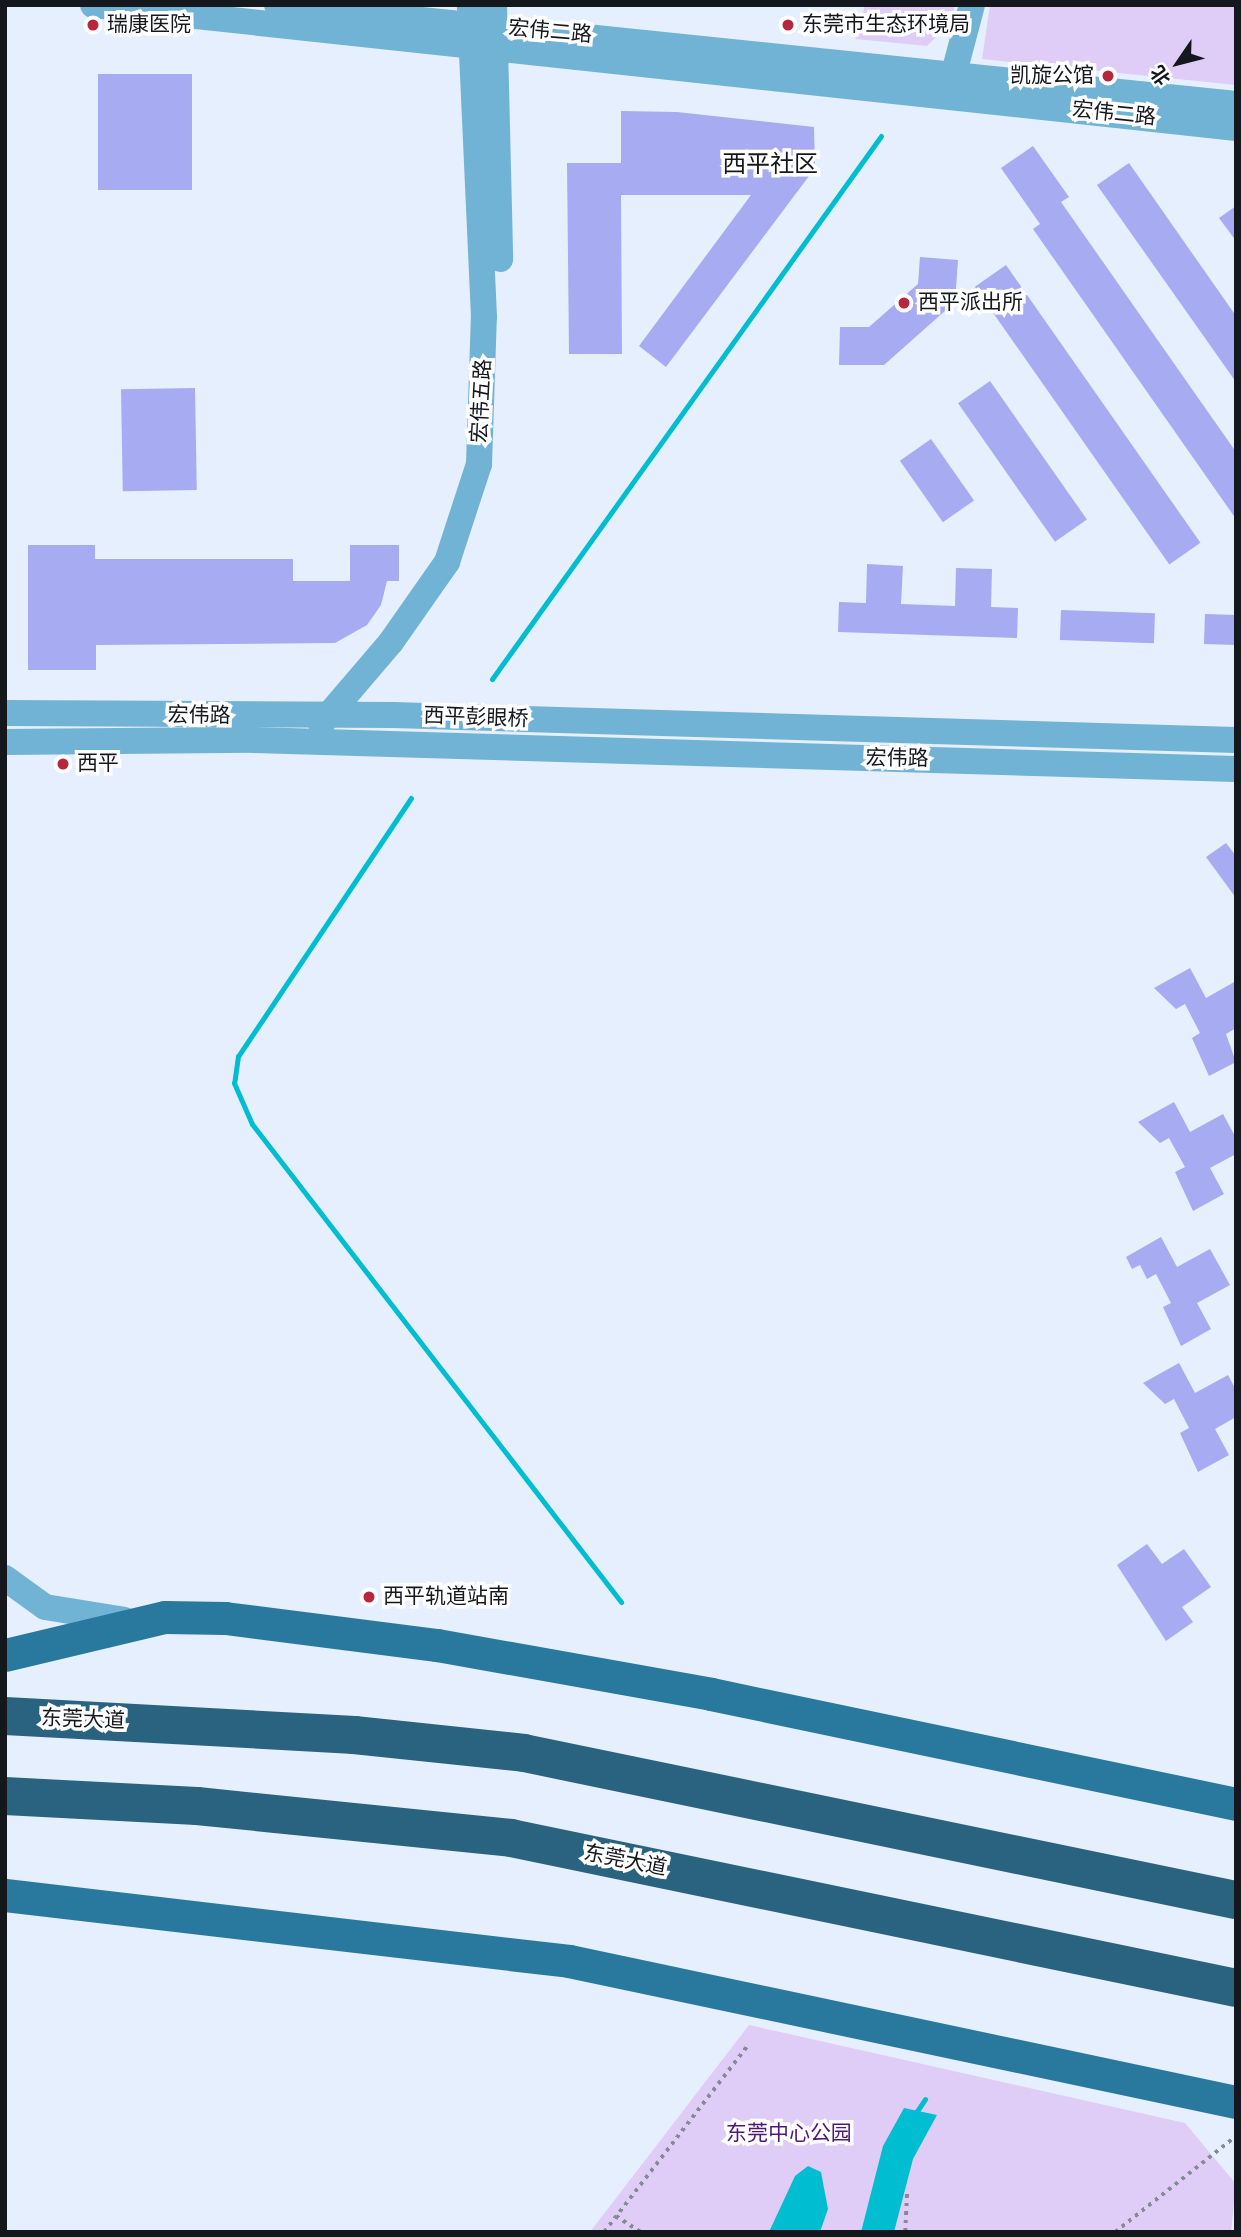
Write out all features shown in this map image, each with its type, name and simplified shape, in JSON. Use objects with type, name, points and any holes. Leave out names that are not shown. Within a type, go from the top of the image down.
[{"type":"highway","name":"东莞大道","points":[[5,1716],[354,1735],[524,1753],[1236,1900]]},
{"type":"highway","name":"东莞大道","points":[[5,1796],[197,1806],[512,1838],[1236,1988]]},
{"type":"main road","points":[[5,1655],[147,1622],[225,1618],[437,1645],[711,1694],[1236,1804]]},
{"type":"main road","points":[[5,1895],[569,1961],[1236,2102]]},
{"type":"street","points":[[93,5],[482,26]]},
{"type":"street","points":[[277,5],[482,26]]},
{"type":"street","points":[[951,85],[972,5]]},
{"type":"street","name":"宏伟二路","points":[[482,26],[820,71],[951,85],[1236,104]]},
{"type":"street","name":"宏伟五路","points":[[326,730],[404,651],[459,570],[479,526],[494,467],[501,339],[482,26]]},
{"type":"street","name":"宏伟二路","points":[[951,85],[1236,128]]},
{"type":"street","name":"宏伟路","points":[[5,713],[326,730],[392,745]]},
{"type":"street","name":"宏伟路","points":[[5,742],[326,730],[393,715]]},
{"type":"street","name":"西平彭眼桥","points":[[393,715],[559,721]]},
{"type":"street","name":"宏伟路","points":[[559,721],[1236,740]]},
{"type":"street","name":"西平彭眼桥","points":[[392,745],[558,751]]},
{"type":"street","name":"宏伟路","points":[[558,751],[1236,769]]},
{"type":"street","points":[[5,1578],[45,1607],[90,1618],[147,1622]]},
{"type":"path","points":[[604,2232],[747,2046]]},
{"type":"path","points":[[1115,2232],[1236,2136]]},
{"type":"path","points":[[905,2232],[907,2189]]},
{"type":"path","points":[[616,2216],[641,2232]]},
{"type":"green space","points":[[865,5],[955,5],[950,23],[927,46],[856,39]]},
{"type":"green space","points":[[990,5],[1236,5],[1236,85],[982,59]]},
{"type":"green space","name":"东莞中心公园","points":[[749,2025],[1185,2123],[1236,2184],[1231,2232],[590,2232]]},
{"type":"water","points":[[904,2108],[937,2115],[913,2159],[894,2232],[861,2232],[883,2146]]},
{"type":"water","points":[[808,2166],[821,2172],[828,2209],[820,2232],[769,2232],[795,2176]]},
{"type":"building","points":[[98,74],[192,74],[192,190],[98,190]]},
{"type":"building","points":[[621,111],[677,112],[814,127],[815,168],[666,367],[639,346],[751,195],[621,195],[622,354],[569,354],[567,163],[621,163]]},
{"type":"building","points":[[1033,146],[1069,197],[1061,202],[1236,452],[1236,519],[1033,229],[1040,224],[1001,168]]},
{"type":"building","points":[[1129,163],[1236,316],[1236,382],[1097,185]]},
{"type":"building","points":[[1236,206],[1236,241],[1219,218]]},
{"type":"building","points":[[920,257],[958,260],[955,302],[884,365],[839,365],[840,327],[869,327],[918,284]]},
{"type":"building","points":[[1006,265],[1200,543],[1169,564],[975,287]]},
{"type":"building","points":[[990,381],[1087,519],[1055,542],[958,403]]},
{"type":"building","points":[[195,388],[197,490],[123,491],[121,389]]},
{"type":"building","points":[[931,439],[974,500],[943,522],[900,461]]},
{"type":"building","points":[[28,545],[95,545],[95,559],[293,559],[293,581],[350,581],[350,545],[399,545],[399,581],[387,581],[381,605],[367,625],[335,643],[96,645],[96,670],[28,670]]},
{"type":"building","points":[[867,564],[903,566],[901,604],[955,606],[956,568],[992,569],[991,607],[1018,608],[1017,638],[838,632],[839,602],[866,603]]},
{"type":"building","points":[[1061,610],[1155,613],[1154,643],[1060,640]]},
{"type":"building","points":[[1205,614],[1236,615],[1235,645],[1204,644]]},
{"type":"building","points":[[1226,843],[1236,856],[1236,898],[1206,857]]},
{"type":"building","points":[[1190,968],[1206,998],[1236,981],[1236,1028],[1226,1034],[1236,1062],[1209,1076],[1192,1038],[1200,1033],[1185,1004],[1176,1009],[1154,988]]},
{"type":"building","points":[[1174,1102],[1190,1132],[1223,1114],[1236,1138],[1236,1154],[1210,1168],[1224,1194],[1193,1211],[1175,1172],[1185,1167],[1169,1138],[1160,1143],[1138,1122]]},
{"type":"building","points":[[1161,1237],[1177,1267],[1210,1249],[1230,1285],[1197,1303],[1211,1329],[1181,1346],[1163,1307],[1171,1303],[1156,1274],[1147,1279],[1140,1265],[1132,1269],[1126,1257]]},
{"type":"building","points":[[1179,1363],[1195,1393],[1228,1375],[1236,1390],[1236,1417],[1215,1429],[1229,1455],[1198,1472],[1180,1433],[1189,1428],[1174,1399],[1165,1404],[1143,1383]]},
{"type":"building","points":[[1147,1544],[1162,1564],[1184,1549],[1211,1587],[1182,1607],[1193,1622],[1166,1641],[1117,1565]]},
{"type":"waterway","points":[[492,679],[881,136]]},
{"type":"waterway","points":[[411,798],[238,1056],[234,1083],[252,1124],[621,1602]]},
{"type":"waterway","points":[[915,2114],[925,2099]]},
{"type":"place","name":"瑞康医院","points":[[93,25]]},
{"type":"place","name":"东莞市生态环境局","points":[[788,25]]},
{"type":"place","name":"凯旋公馆","points":[[1108,76]]},
{"type":"place","name":"西平派出所","points":[[904,303]]},
{"type":"place","name":"西平","points":[[63,764]]},
{"type":"place","name":"西平轨道站南","points":[[369,1597]]},
{"type":"district","name":"西平社区","points":[[770,165]]}]
